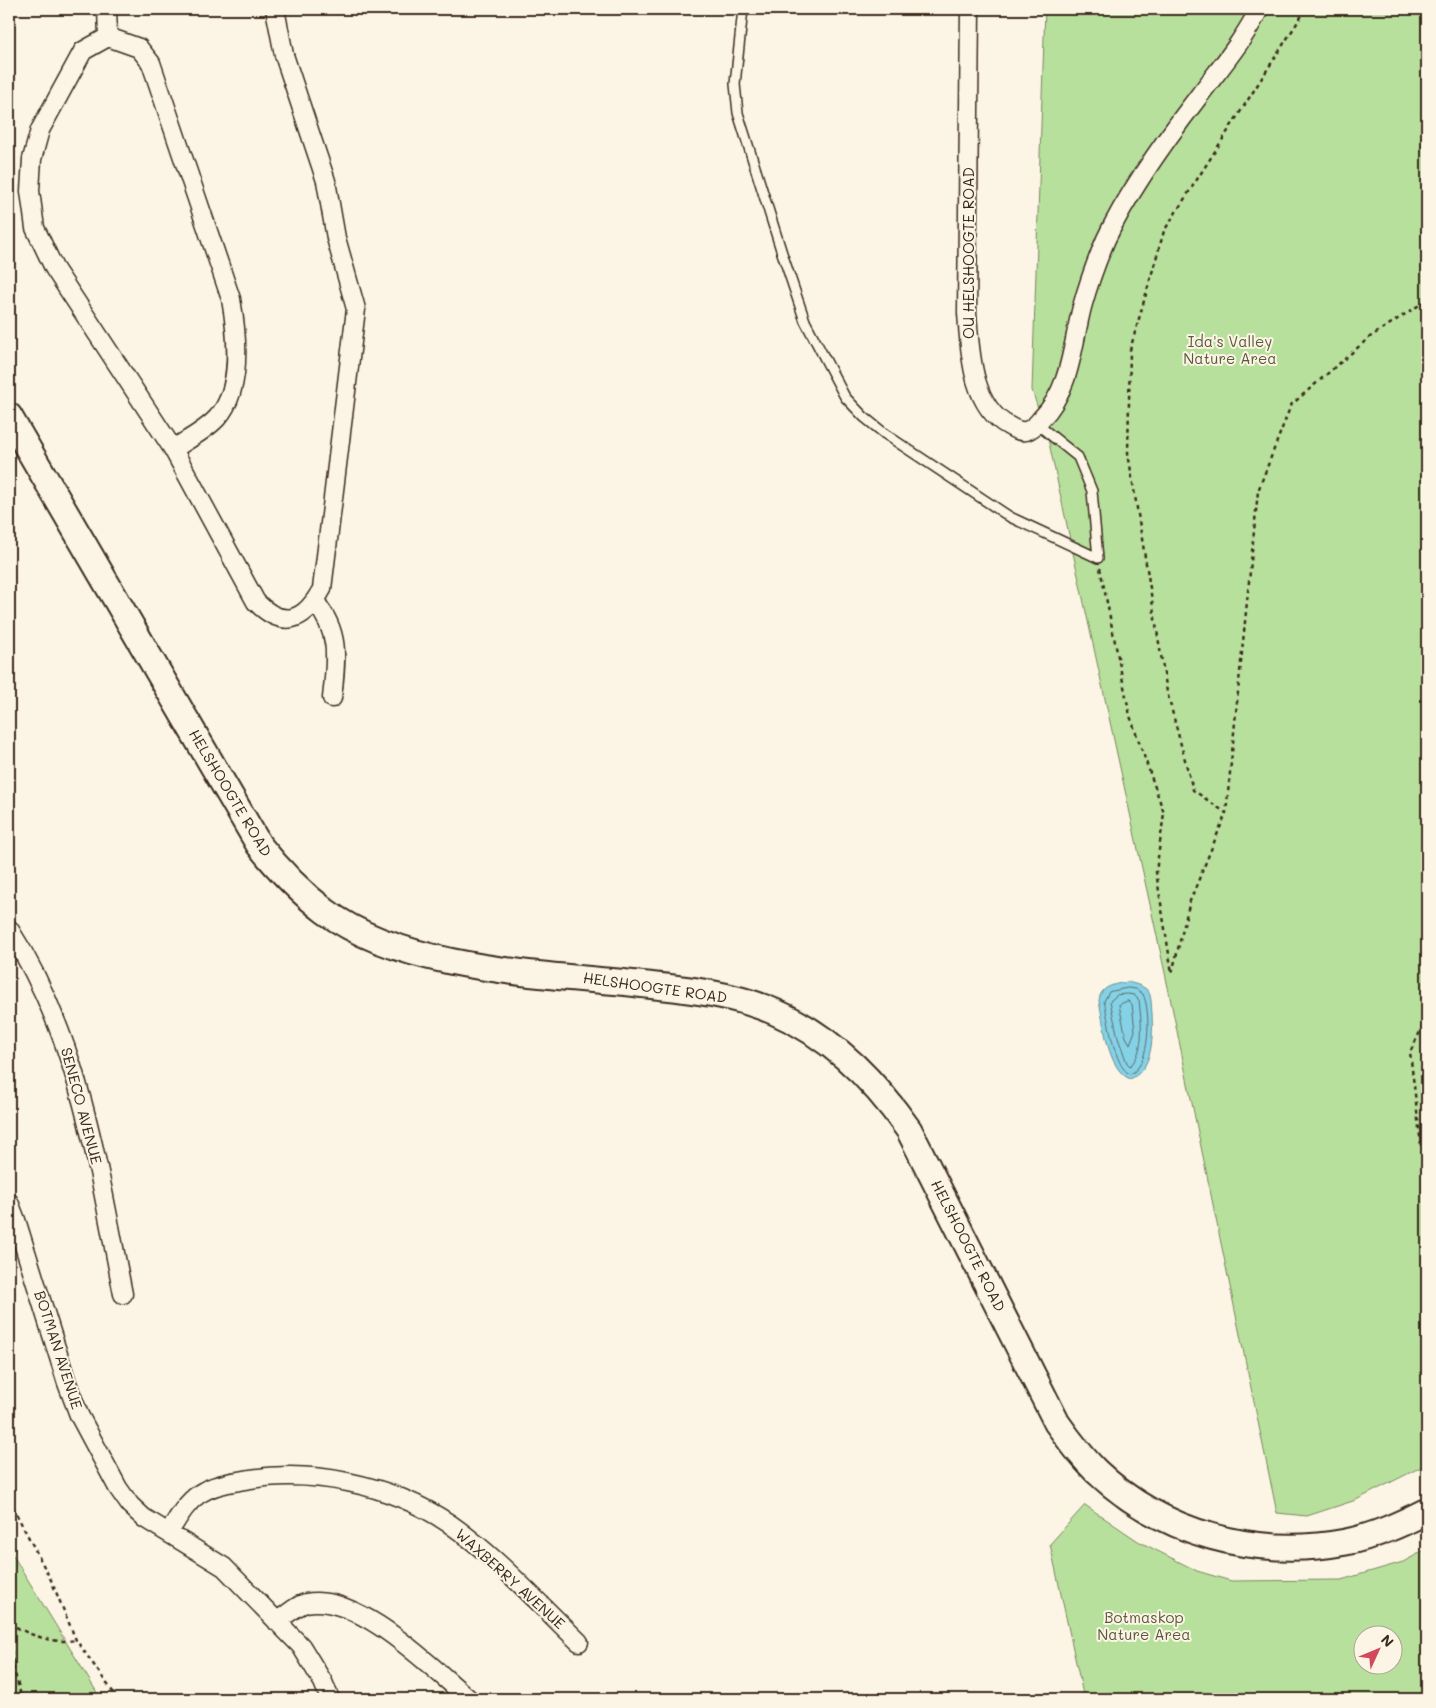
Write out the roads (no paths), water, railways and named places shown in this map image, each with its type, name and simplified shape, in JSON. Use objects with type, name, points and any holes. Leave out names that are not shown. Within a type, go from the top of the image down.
[{"type":"main road","name":"HELSHOOGTE ROAD","points":[[9,416],[259,845],[289,881],[326,912],[365,934],[404,950],[432,958],[497,968],[683,989],[743,1000],[776,1012],[813,1032],[839,1050],[867,1076],[890,1103],[909,1130],[1022,1356],[1062,1429],[1096,1471],[1130,1499],[1169,1521],[1203,1536],[1274,1548],[1298,1547],[1346,1542],[1395,1527],[1427,1510]]},
{"type":"street","points":[[107,9],[108,37]]},
{"type":"street","points":[[173,449],[216,420],[223,411],[229,398],[237,336],[231,299],[151,62],[140,48],[108,37],[83,52],[40,130],[32,159],[30,191],[35,228],[54,268],[173,449],[256,602],[267,613],[280,619],[295,618],[309,609],[322,590],[356,309],[336,238],[326,181],[284,55],[275,9]]},
{"type":"street","name":"OU HELSHOOGTE ROAD","points":[[970,9],[967,313],[971,356],[977,382],[988,408],[1003,423],[1016,430],[1026,431],[1037,424]]},
{"type":"street","points":[[1037,424],[1051,409],[1061,390],[1069,368],[1082,306],[1106,239],[1130,197],[1174,129],[1232,53],[1259,9]]},
{"type":"street","points":[[315,602],[330,623],[335,645],[332,698]]},
{"type":"street","name":"SENECO AVENUE","points":[[9,929],[30,962],[45,994],[74,1068],[90,1129],[123,1294]]},
{"type":"street","name":"BOTMAN AVENUE","points":[[9,1202],[79,1415],[118,1488],[130,1505],[144,1518],[224,1567],[301,1646],[314,1664],[330,1699]]},
{"type":"street","name":"WAXBERRY AVENUE","points":[[169,1532],[185,1506],[200,1494],[219,1484],[259,1477],[295,1477],[344,1481],[374,1489],[422,1508],[450,1524],[476,1545],[579,1642]]},
{"type":"street","points":[[277,1622],[294,1608],[305,1603],[323,1602],[341,1607],[368,1618],[390,1633],[469,1699]]},
{"type":"lane","points":[[742,9],[735,84],[738,113],[805,321],[845,397],[864,417],[885,434],[1010,517],[1098,558],[1092,491],[1078,457],[1037,424]]},
{"type":"water","points":[[1128,982],[1143,987],[1149,992],[1152,1022],[1152,1041],[1148,1060],[1144,1068],[1130,1079],[1122,1074],[1111,1056],[1099,1001],[1105,989]]},
{"type":"park label","name":"Ida's Valley Nature Area","points":[[1230,350]]},
{"type":"park label","name":"Botmaskop Nature Area","points":[[1144,1626]]}]
